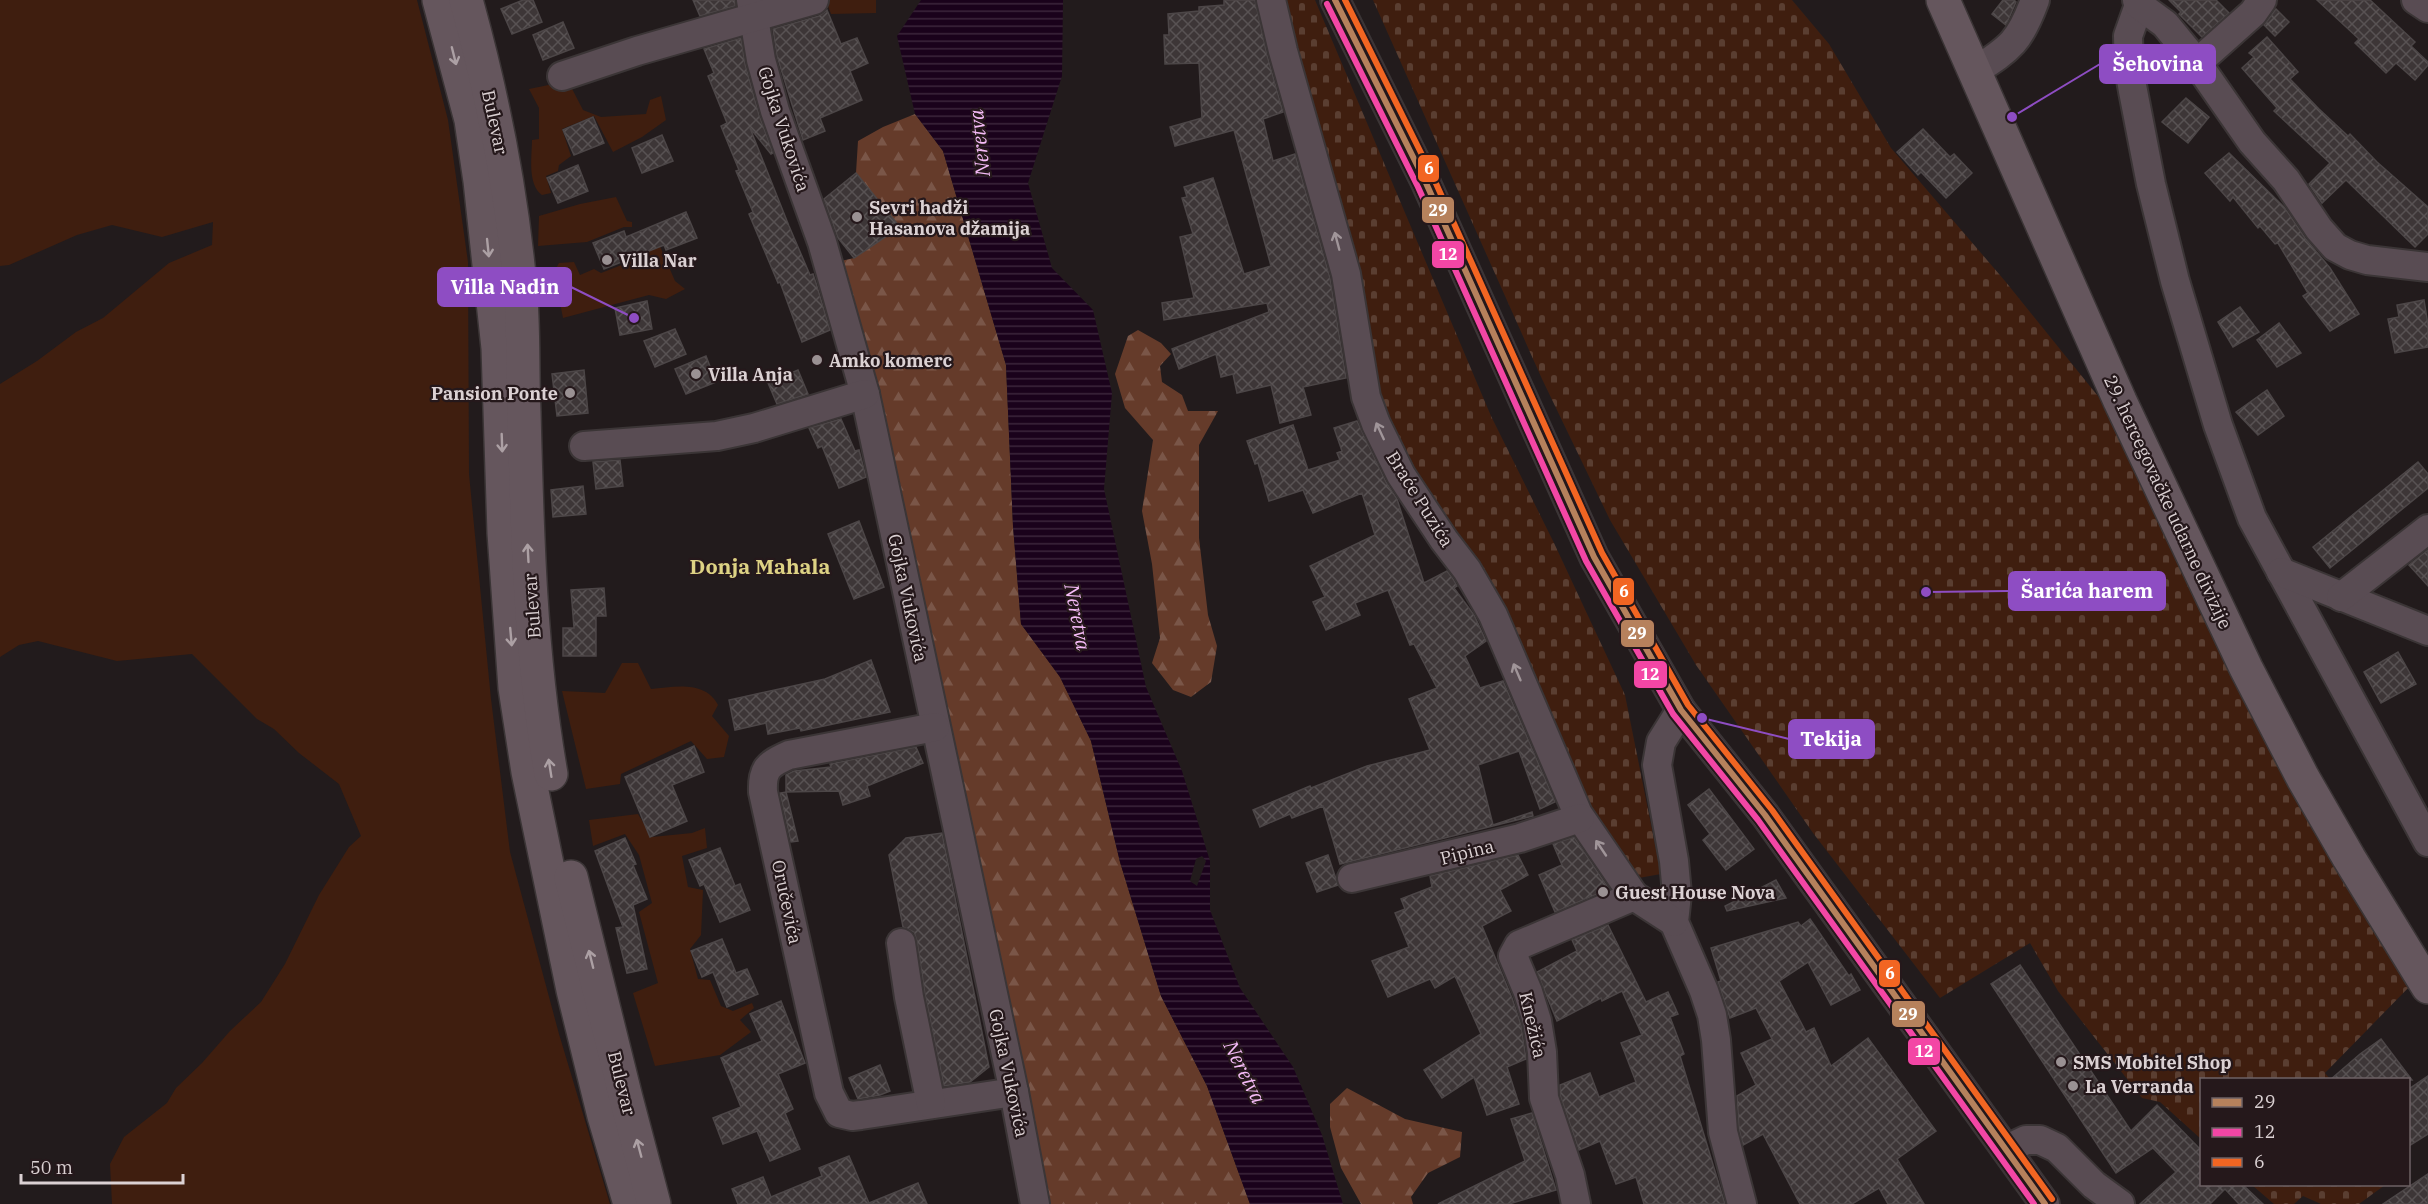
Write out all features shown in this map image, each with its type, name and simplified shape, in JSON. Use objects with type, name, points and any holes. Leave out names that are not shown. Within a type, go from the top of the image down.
[{"type":"main road","points":[[439,0],[471,120],[481,192],[498,348],[504,533],[515,688],[528,772],[573,990],[604,1116],[630,1204]]},
{"type":"main road","name":"Bulevar","points":[[466,0],[485,70],[510,191],[524,343],[528,546],[533,627],[550,767],[565,854],[654,1204]]},
{"type":"main road","name":"29. hercegovačke udarne divizije","points":[[1943,0],[2120,401],[2246,668],[2303,778],[2428,987]]},
{"type":"street","points":[[562,76],[753,8],[814,0]]},
{"type":"street","name":"Braće Puzića","points":[[1271,0],[1283,51],[1346,274],[1366,397],[1373,415],[1401,475],[1467,570],[1493,615],[1580,818],[1634,896]]},
{"type":"street","points":[[1335,0],[1426,183],[1594,557],[1681,711],[1765,815],[2045,1204]]},
{"type":"street","points":[[1975,71],[2005,52],[2025,28],[2035,0]]},
{"type":"street","points":[[2197,63],[2253,13],[2262,0]]},
{"type":"street","points":[[2416,0],[2428,8]]},
{"type":"street","points":[[2428,267],[2367,260],[2335,248],[2319,229],[2286,180],[2252,142],[2197,63],[2165,24],[2138,2],[2128,36],[2129,68],[2151,184],[2175,281],[2218,425],[2252,518],[2428,842]]},
{"type":"street","name":"Gojka Vukovića","points":[[753,8],[761,60],[775,111],[822,242],[865,394],[1014,1092],[1035,1204]]},
{"type":"street","points":[[584,446],[717,436],[754,428],[865,394]]},
{"type":"street","points":[[2341,597],[2428,529]]},
{"type":"street","points":[[2281,573],[2428,631]]},
{"type":"street","points":[[1681,711],[1661,742],[1657,765],[1674,861],[1677,894],[1674,922],[1712,1015],[1723,1132],[1742,1204]]},
{"type":"street","name":"Oručevića","points":[[935,727],[789,755],[771,762],[762,779],[763,792],[829,1093],[839,1113],[852,1116],[1014,1092]]},
{"type":"street","name":"Pipina","points":[[1352,878],[1500,844],[1580,818]]},
{"type":"street","points":[[1634,896],[1674,922]]},
{"type":"street","name":"Knežića","points":[[1576,1204],[1570,1175],[1544,1098],[1542,1052],[1536,1022],[1528,992],[1513,956],[1519,945],[1634,896]]},
{"type":"street","points":[[902,943],[909,997],[931,1104]]},
{"type":"street","points":[[2007,1149],[2026,1140],[2040,1140],[2057,1148],[2094,1185],[2120,1204]]},
{"type":"green space","points":[[0,0],[417,0],[448,120],[468,262],[469,474],[491,699],[510,852],[559,1034],[610,1204],[112,1204],[110,1164],[124,1137],[167,1103],[176,1088],[261,1002],[285,964],[319,895],[349,847],[361,836],[339,784],[299,753],[274,729],[257,719],[192,654],[117,661],[38,641],[19,645],[0,657],[0,384],[37,361],[76,332],[103,318],[169,263],[212,245],[213,222],[162,237],[112,225],[77,235],[9,265],[0,266]]},
{"type":"green space","points":[[816,0],[876,0],[876,13],[831,14],[826,1]]},
{"type":"green space","points":[[1278,0],[1315,0],[1491,416],[1554,543],[1625,695],[1661,874],[1633,879],[1583,811],[1393,449]]},
{"type":"green space","points":[[1373,0],[1792,0],[1829,44],[1891,148],[2005,281],[2127,432],[2413,983],[2325,1073],[2329,1078],[2200,1078],[2200,1138],[2160,1102],[2142,1098],[2058,991],[2030,943],[1940,998],[1813,833],[1696,665],[1610,520],[1542,379]]},
{"type":"green space","points":[[568,81],[583,110],[601,117],[646,114],[650,100],[661,96],[666,120],[642,137],[613,152],[594,116],[562,129],[571,156],[559,165],[558,171],[546,176],[551,193],[542,195],[534,184],[531,169],[532,140],[539,139],[539,108],[529,89]]},
{"type":"green space","points":[[915,114],[943,151],[1006,365],[1013,526],[1021,624],[1060,677],[1091,741],[1120,862],[1161,996],[1207,1086],[1250,1204],[1035,1204],[828,264],[854,258],[899,227],[856,173],[858,141],[883,127]]},
{"type":"green space","points":[[616,197],[627,221],[632,222],[632,227],[624,227],[587,242],[538,246],[539,216],[580,204]]},
{"type":"green space","points":[[659,244],[675,281],[685,289],[666,299],[649,295],[563,318],[554,272],[559,263],[574,262],[580,275],[594,269],[601,273],[637,259],[640,250]]},
{"type":"green space","points":[[1138,330],[1161,343],[1171,354],[1160,366],[1162,382],[1182,395],[1188,411],[1218,411],[1199,445],[1199,538],[1208,615],[1217,646],[1211,682],[1191,697],[1173,690],[1152,663],[1160,638],[1152,564],[1142,511],[1153,440],[1125,408],[1115,374],[1128,336]]},
{"type":"green space","points":[[622,663],[638,663],[651,689],[697,688],[712,697],[718,705],[712,716],[729,736],[724,757],[707,759],[691,741],[621,774],[620,784],[586,789],[562,691],[605,693]]},
{"type":"green space","points":[[638,814],[652,837],[692,833],[705,828],[707,848],[682,856],[688,887],[703,890],[701,935],[690,949],[698,979],[710,980],[721,1006],[733,1011],[752,1003],[754,1008],[740,1020],[751,1032],[720,1055],[655,1066],[633,993],[658,983],[639,912],[652,903],[639,855],[625,834],[593,846],[589,820]]},
{"type":"green space","points":[[1347,1088],[1405,1119],[1462,1132],[1460,1157],[1428,1173],[1411,1197],[1413,1204],[1361,1204],[1341,1168],[1330,1127],[1330,1104]]},
{"type":"green space","points":[[2253,1186],[2384,1186],[2359,1204],[2321,1204],[2303,1196],[2294,1204],[2274,1204]]},
{"type":"water","name":"Neretva","points":[[921,0],[1063,0],[1062,76],[1028,183],[1052,268],[1093,310],[1112,393],[1104,489],[1146,687],[1182,771],[1210,861],[1210,910],[1240,988],[1293,1067],[1322,1135],[1343,1204],[1250,1204],[1207,1086],[1161,996],[1120,862],[1091,741],[1060,677],[1021,624],[1013,526],[1006,365],[943,151],[915,114],[897,36]],"holes":[[[1202,856],[1206,861],[1197,886],[1190,881],[1196,859]]]},
{"type":"building","points":[[523,0],[533,0],[542,22],[512,34],[501,9]]},
{"type":"building","points":[[693,0],[735,0],[735,6],[700,16]]},
{"type":"building","points":[[1224,0],[1255,0],[1283,112],[1263,119],[1273,161],[1295,154],[1330,278],[1346,378],[1303,387],[1311,415],[1280,423],[1271,385],[1237,393],[1233,374],[1221,377],[1216,354],[1179,369],[1172,349],[1269,312],[1267,303],[1164,320],[1162,303],[1194,298],[1180,237],[1193,234],[1182,198],[1187,197],[1184,187],[1213,178],[1244,274],[1271,266],[1234,130],[1175,146],[1170,127],[1202,118],[1199,63],[1165,64],[1164,35],[1169,35],[1168,14],[1199,11],[1199,7],[1224,5]]},
{"type":"building","points":[[2003,0],[2016,2],[2006,25],[1992,14]]},
{"type":"building","points":[[2169,0],[2216,0],[2229,13],[2202,37],[2179,14],[2181,12]]},
{"type":"building","points":[[2317,0],[2370,0],[2415,42],[2411,46],[2428,62],[2428,65],[2415,80],[2396,63],[2386,73],[2355,43],[2359,39]]},
{"type":"building","points":[[2276,9],[2289,22],[2275,36],[2264,25]]},
{"type":"building","points":[[827,10],[841,44],[857,38],[868,63],[850,71],[862,100],[820,118],[825,131],[803,140],[777,56],[773,29],[819,16]]},
{"type":"building","points":[[563,22],[574,48],[543,60],[533,35]]},
{"type":"building","points":[[2267,37],[2298,72],[2290,79],[2348,136],[2350,134],[2377,162],[2428,207],[2428,234],[2415,247],[2346,180],[2322,203],[2309,184],[2330,163],[2274,111],[2277,108],[2242,68],[2254,57],[2249,53]]},
{"type":"building","points":[[741,38],[745,64],[759,115],[773,153],[771,154],[750,128],[810,275],[813,274],[830,330],[802,342],[780,282],[778,283],[749,214],[753,212],[721,126],[727,123],[708,76],[714,73],[704,49]]},
{"type":"building","points":[[2186,98],[2209,117],[2188,143],[2162,122]]},
{"type":"building","points":[[593,117],[604,143],[574,155],[563,130]]},
{"type":"building","points":[[1923,129],[1950,157],[1954,154],[1972,173],[1946,198],[1921,172],[1918,175],[1897,152]]},
{"type":"building","points":[[662,135],[673,161],[642,173],[632,148]]},
{"type":"building","points":[[2229,153],[2284,207],[2305,238],[2330,268],[2359,314],[2330,331],[2303,296],[2308,293],[2278,243],[2275,244],[2260,226],[2258,228],[2233,197],[2230,201],[2205,173]]},
{"type":"building","points":[[578,165],[588,191],[558,203],[547,178]]},
{"type":"building","name":"Sevri hadži Hasanova džamija","points":[[856,173],[900,227],[854,258],[838,238],[824,199]]},
{"type":"building","points":[[686,212],[697,238],[666,250],[664,245],[604,269],[593,243],[624,231],[626,237]]},
{"type":"building","points":[[2424,300],[2428,325],[2428,347],[2395,353],[2388,319],[2399,317],[2397,305]]},
{"type":"building","points":[[647,301],[652,329],[620,335],[615,308]]},
{"type":"building","points":[[2240,307],[2259,332],[2233,347],[2218,322]]},
{"type":"building","points":[[2279,323],[2301,353],[2277,367],[2257,340]]},
{"type":"building","points":[[675,329],[686,354],[655,367],[644,341]]},
{"type":"building","points":[[706,356],[716,382],[686,394],[675,369]]},
{"type":"building","name":"Pansion Ponte","points":[[584,370],[588,413],[557,416],[552,374]]},
{"type":"building","points":[[798,370],[808,394],[777,404],[768,383]]},
{"type":"building","points":[[2267,390],[2284,416],[2258,435],[2236,412]]},
{"type":"building","points":[[841,419],[855,451],[859,450],[866,477],[839,488],[822,446],[818,448],[809,428]]},
{"type":"building","points":[[1357,421],[1386,482],[1397,499],[1424,583],[1447,571],[1453,579],[1457,586],[1454,588],[1474,615],[1486,641],[1465,656],[1480,688],[1503,681],[1555,802],[1540,809],[1519,751],[1478,765],[1493,825],[1532,812],[1533,816],[1340,864],[1323,806],[1292,818],[1290,814],[1260,827],[1253,810],[1310,786],[1311,788],[1367,766],[1430,750],[1409,699],[1437,688],[1414,644],[1410,645],[1388,590],[1355,603],[1360,615],[1326,630],[1313,602],[1325,597],[1310,566],[1375,535],[1362,493],[1313,513],[1303,490],[1269,501],[1258,463],[1255,464],[1247,441],[1293,425],[1308,470],[1340,460],[1337,453],[1342,451],[1334,428]]},
{"type":"building","points":[[620,460],[623,486],[596,489],[593,462]]},
{"type":"building","points":[[2418,462],[2428,474],[2428,488],[2330,568],[2313,547]]},
{"type":"building","points":[[583,486],[586,514],[553,517],[551,490]]},
{"type":"building","points":[[859,521],[884,587],[854,599],[828,534]]},
{"type":"building","points":[[2428,550],[2428,586],[2409,565]]},
{"type":"building","points":[[604,588],[606,616],[596,616],[596,656],[563,656],[563,628],[574,628],[571,590]]},
{"type":"building","points":[[2398,652],[2416,684],[2381,703],[2364,672]]},
{"type":"building","points":[[871,660],[890,712],[801,731],[800,728],[768,734],[766,723],[735,730],[729,700],[825,679]]},
{"type":"building","points":[[694,746],[704,772],[672,785],[687,821],[650,837],[625,777]]},
{"type":"building","points":[[916,747],[923,763],[867,786],[870,796],[843,805],[839,791],[786,792],[786,775],[794,771],[831,767],[830,764]]},
{"type":"building","points":[[1709,789],[1754,849],[1726,870],[1703,840],[1710,834],[1688,805]]},
{"type":"building","points":[[786,792],[798,841],[791,842],[780,793]]},
{"type":"building","points":[[942,833],[989,1067],[970,1082],[944,1086],[925,994],[917,941],[914,932],[903,927],[889,855],[906,838]]},
{"type":"building","points":[[1574,837],[1609,889],[1555,912],[1539,875],[1562,865],[1553,844]]},
{"type":"building","points":[[625,838],[647,899],[633,905],[647,969],[627,973],[616,928],[623,927],[595,851]]},
{"type":"building","points":[[720,848],[735,886],[740,884],[750,910],[720,922],[704,884],[700,886],[689,860]]},
{"type":"building","points":[[1328,855],[1338,885],[1317,892],[1306,863]]},
{"type":"building","points":[[1518,855],[1528,875],[1500,890],[1511,911],[1482,926],[1521,1025],[1526,1059],[1507,1067],[1519,1104],[1487,1115],[1474,1077],[1442,1098],[1424,1070],[1481,1034],[1455,976],[1435,988],[1430,979],[1388,997],[1372,961],[1409,947],[1395,913],[1405,909],[1401,899],[1432,887],[1430,876]]},
{"type":"building","points":[[1776,880],[1786,898],[1727,911],[1725,906]]},
{"type":"building","points":[[1810,919],[1849,976],[1851,974],[1860,990],[1831,1005],[1808,962],[1779,981],[1806,1032],[1814,1028],[1831,1066],[1868,1038],[1936,1131],[1897,1159],[1924,1204],[1888,1204],[1879,1188],[1852,1204],[1800,1204],[1763,1134],[1743,1145],[1739,1129],[1737,1096],[1756,1085],[1741,1053],[1772,1039],[1756,1008],[1730,1018],[1718,982],[1721,981],[1711,948],[1798,922],[1801,926]]},
{"type":"building","points":[[1608,925],[1646,1002],[1668,992],[1678,1014],[1670,1017],[1684,1054],[1680,1056],[1725,1204],[1644,1204],[1636,1177],[1616,1184],[1600,1141],[1579,1150],[1560,1095],[1560,1085],[1590,1073],[1599,1097],[1636,1082],[1621,1043],[1642,1035],[1622,991],[1602,1001],[1601,998],[1557,1021],[1537,972],[1577,951],[1572,940]]},
{"type":"building","points":[[722,939],[736,973],[747,969],[758,994],[727,1007],[713,972],[702,977],[691,951]]},
{"type":"building","points":[[2020,965],[2131,1131],[2157,1105],[2200,1149],[2200,1186],[2244,1186],[2263,1204],[2239,1204],[2225,1189],[2210,1204],[2140,1204],[2176,1172],[2153,1148],[2116,1173],[1991,984]]},
{"type":"building","points":[[781,1001],[805,1063],[778,1074],[793,1109],[785,1113],[800,1149],[770,1161],[757,1131],[723,1144],[713,1118],[741,1107],[721,1058],[762,1041],[750,1014]]},
{"type":"building","points":[[2381,1039],[2412,1080],[2410,1078],[2332,1078]]},
{"type":"building","points":[[880,1065],[890,1091],[858,1099],[849,1078]]},
{"type":"building","points":[[2428,1076],[2428,1134],[2410,1145],[2410,1088]]},
{"type":"building","points":[[1532,1113],[1556,1190],[1509,1204],[1438,1204],[1525,1161],[1511,1119]]},
{"type":"building","points":[[849,1156],[869,1203],[918,1183],[927,1204],[738,1204],[732,1189],[763,1177],[771,1197],[822,1176],[819,1168]]},
{"type":"building","points":[[2428,1174],[2428,1204],[2383,1204]]},
{"type":"transit line","name":"29","points":[[1335,0],[1426,183],[1594,557],[1681,710],[1765,815],[2045,1204]]},
{"type":"transit line","name":"6","points":[[1345,0],[1434,179],[1602,553],[1688,705],[1772,810],[2052,1199]]},
{"type":"transit line","name":"12","points":[[1327,4],[1418,187],[1586,561],[1673,714],[1758,820],[2034,1204]]},
{"type":"place","name":"Šehovina","points":[[2012,117]]},
{"type":"place","name":"Sevri hadži Hasanova džamija","points":[[857,217]]},
{"type":"place","name":"Villa Nar","points":[[607,260]]},
{"type":"place","name":"Villa Nadin","points":[[634,318]]},
{"type":"place","name":"Amko komerc","points":[[817,360]]},
{"type":"place","name":"Villa Anja","points":[[696,374]]},
{"type":"place","name":"Pansion Ponte","points":[[570,393]]},
{"type":"place","name":"Šarića harem","points":[[1926,592]]},
{"type":"place","name":"Tekija","points":[[1702,718]]},
{"type":"place","name":"Guest House Nova","points":[[1603,892]]},
{"type":"place","name":"SMS Mobitel Shop","points":[[2061,1062]]},
{"type":"place","name":"La Verranda","points":[[2073,1086]]},
{"type":"district","name":"Donja Mahala","points":[[760,566]]}]
